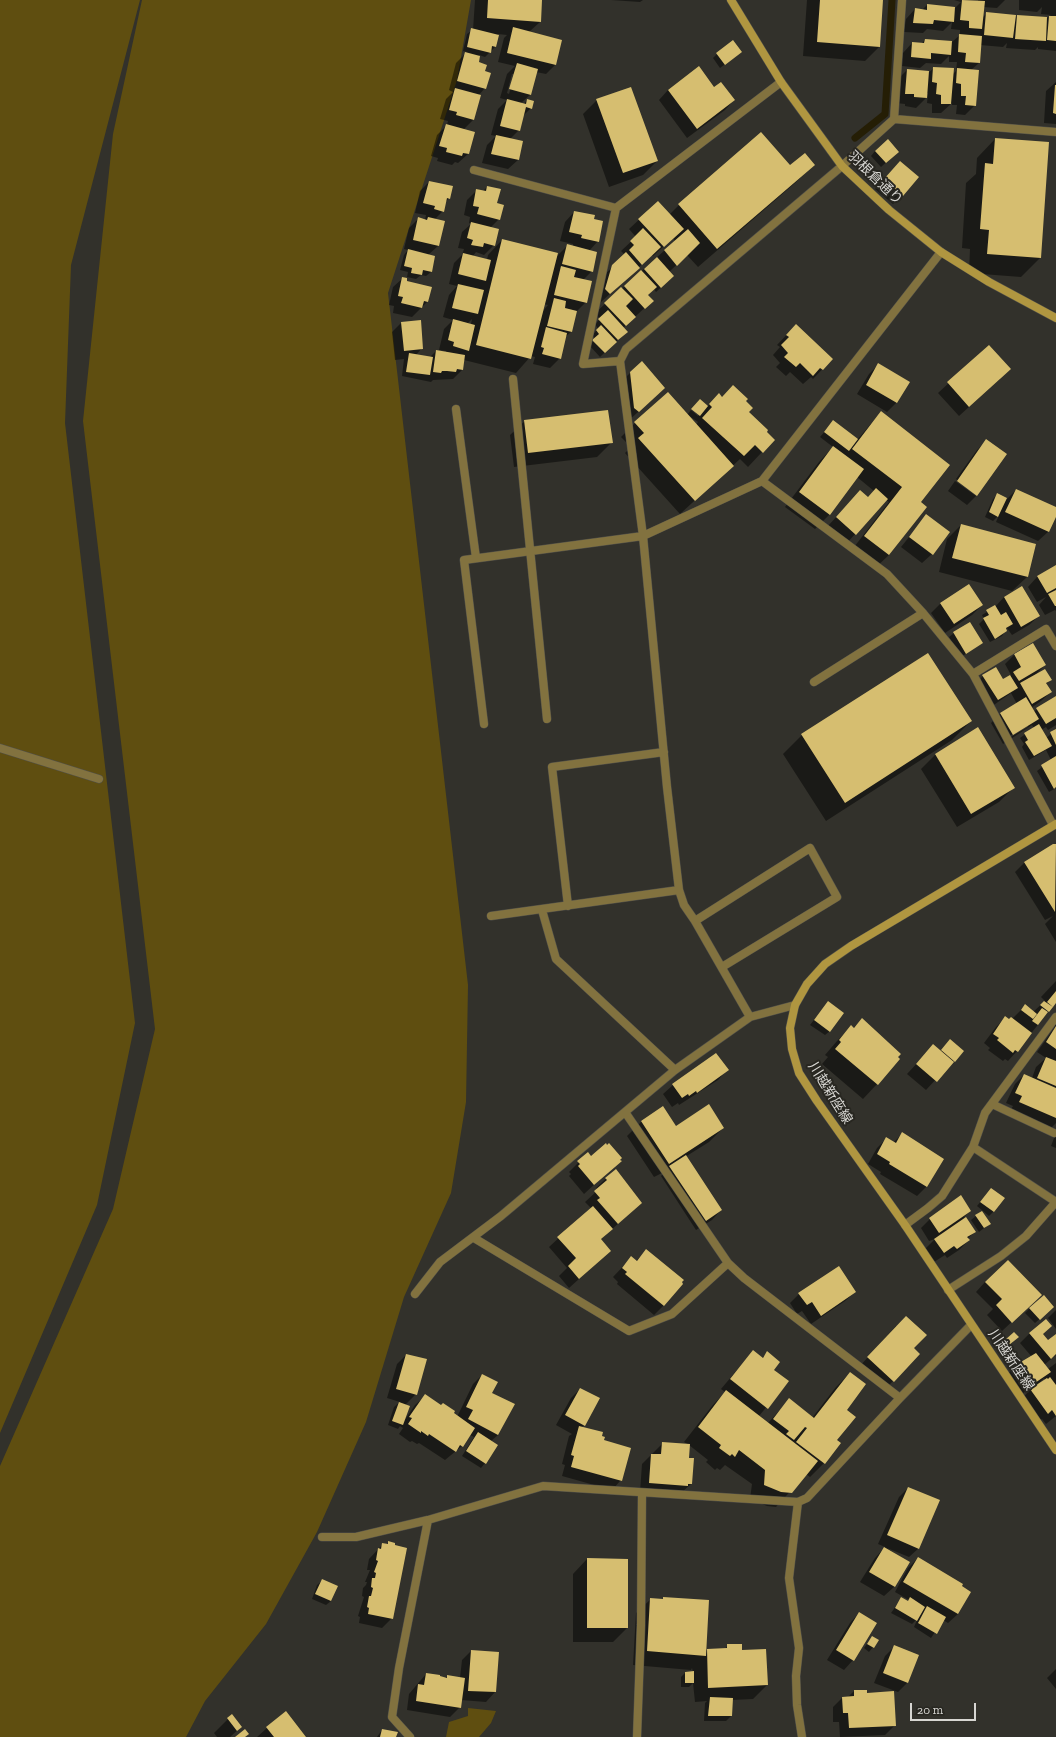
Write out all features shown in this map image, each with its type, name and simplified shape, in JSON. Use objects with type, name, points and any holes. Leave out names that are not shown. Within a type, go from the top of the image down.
[{"type":"main road","name":"羽根倉通り","points":[[731,0],[781,82],[842,166],[890,210],[942,252],[989,282],[1056,318]]},
{"type":"main road","name":"川越新座線","points":[[1054,1445],[799,1073],[792,1049],[790,1028],[795,1005],[807,984],[825,964],[851,946],[1055,825]]},
{"type":"street","points":[[750,1017],[695,921],[684,905],[679,890],[643,536],[620,361],[626,348],[842,166],[894,119],[902,0]]},
{"type":"street","points":[[620,361],[583,364],[616,208],[781,82]]},
{"type":"street","points":[[894,119],[1056,132]]},
{"type":"street","points":[[474,170],[616,208]]},
{"type":"street","points":[[484,724],[464,560],[643,536],[762,481],[942,252]]},
{"type":"street","points":[[513,379],[548,719]]},
{"type":"street","points":[[456,409],[476,558]]},
{"type":"street","points":[[762,481],[887,574],[923,613],[973,674],[1055,825]]},
{"type":"street","points":[[814,682],[923,613]]},
{"type":"street","points":[[973,674],[1046,629],[1056,646]]},
{"type":"street","points":[[0,748],[99,779]]},
{"type":"street","points":[[568,906],[552,767],[664,752]]},
{"type":"street","points":[[695,921],[810,848],[837,897],[722,967]]},
{"type":"street","points":[[491,916],[679,890]]},
{"type":"street","points":[[542,910],[556,959],[676,1070]]},
{"type":"street","points":[[415,1294],[440,1262],[474,1238],[676,1070],[750,1017],[795,1005]]},
{"type":"street","points":[[904,1225],[942,1196],[973,1147],[985,1113],[1056,1017]]},
{"type":"street","points":[[992,1104],[1054,1133]]},
{"type":"street","points":[[625,1112],[728,1263],[744,1278],[900,1398]]},
{"type":"street","points":[[948,1290],[1001,1256],[1026,1236],[1056,1202],[973,1147]]},
{"type":"street","points":[[474,1238],[629,1331],[672,1314],[728,1263]]},
{"type":"street","points":[[322,1537],[356,1537],[428,1520],[543,1486],[798,1502],[807,1498],[900,1398],[971,1325]]},
{"type":"street","points":[[637,1737],[641,1625],[642,1493]]},
{"type":"street","points":[[798,1502],[789,1578],[799,1648],[796,1676],[797,1705],[802,1737]]},
{"type":"street","points":[[410,1737],[392,1717],[399,1668],[428,1520]]},
{"type":"shaded area","points":[[0,0],[140,0],[71,265],[65,423],[135,1023],[97,1205],[0,1433]]},
{"type":"shaded area","points":[[142,0],[471,0],[457,80],[388,293],[468,985],[466,1102],[451,1193],[404,1297],[366,1422],[317,1532],[266,1624],[205,1701],[186,1737],[0,1737],[0,1466],[113,1209],[155,1029],[83,421],[113,134]]},
{"type":"shaded area","points":[[468,1708],[496,1711],[491,1723],[479,1737],[446,1737],[449,1722],[468,1716]]},
{"type":"building","points":[[488,0],[542,0],[541,22],[487,18]]},
{"type":"building","points":[[820,0],[883,0],[880,47],[817,42]]},
{"type":"building","points":[[962,0],[985,1],[982,29],[969,28],[969,21],[960,20]]},
{"type":"building","points":[[927,4],[955,7],[954,22],[934,20],[933,24],[913,23],[915,8],[927,10]]},
{"type":"building","points":[[986,12],[1016,15],[1013,38],[984,35]]},
{"type":"building","points":[[1017,15],[1047,17],[1046,41],[1015,39]]},
{"type":"building","points":[[1049,16],[1056,16],[1056,41],[1047,40]]},
{"type":"building","points":[[513,27],[562,40],[556,65],[507,53]]},
{"type":"building","points":[[471,28],[499,35],[496,47],[492,46],[491,53],[467,47]]},
{"type":"building","points":[[959,34],[982,36],[980,63],[965,62],[966,53],[958,52]]},
{"type":"building","points":[[925,39],[952,41],[951,55],[931,53],[931,59],[911,57],[912,42],[924,43]]},
{"type":"building","points":[[733,40],[742,52],[725,65],[716,53]]},
{"type":"building","points":[[465,52],[480,56],[479,62],[487,65],[485,71],[491,73],[486,89],[457,81]]},
{"type":"building","points":[[517,63],[538,69],[531,95],[509,89]]},
{"type":"building","points":[[699,66],[714,87],[721,82],[735,100],[697,129],[668,90]]},
{"type":"building","points":[[933,67],[954,68],[951,104],[941,104],[941,95],[936,94],[937,83],[932,82]]},
{"type":"building","points":[[957,68],[979,70],[976,106],[965,105],[966,96],[961,96],[961,84],[956,83]]},
{"type":"building","points":[[907,69],[929,71],[927,98],[914,97],[914,94],[905,94]]},
{"type":"building","points":[[1056,85],[1056,114],[1053,113]]},
{"type":"building","points":[[631,87],[658,161],[623,173],[596,99]]},
{"type":"building","points":[[455,88],[481,95],[474,120],[456,115],[457,112],[449,110]]},
{"type":"building","points":[[507,99],[526,104],[527,99],[534,101],[532,109],[526,107],[520,131],[500,126]]},
{"type":"building","points":[[446,124],[475,132],[469,154],[463,153],[462,156],[446,152],[447,148],[439,146]]},
{"type":"building","points":[[761,132],[790,165],[805,153],[815,165],[717,249],[678,204]]},
{"type":"building","points":[[496,135],[523,141],[519,160],[491,154]]},
{"type":"building","points":[[995,138],[1049,142],[1041,258],[987,254],[989,230],[980,229],[985,163],[993,164]]},
{"type":"building","points":[[888,139],[899,152],[886,163],[875,151]]},
{"type":"building","points":[[900,161],[919,177],[903,196],[884,179]]},
{"type":"building","points":[[429,181],[453,186],[450,199],[447,198],[444,212],[434,209],[435,206],[423,203]]},
{"type":"building","points":[[487,186],[501,189],[497,203],[504,205],[500,220],[477,214],[479,207],[473,206],[476,189],[486,191]]},
{"type":"building","points":[[658,201],[684,229],[664,247],[638,219]]},
{"type":"building","points":[[574,211],[595,215],[594,219],[603,221],[599,242],[581,238],[582,235],[569,232]]},
{"type":"building","points":[[418,217],[427,220],[428,217],[445,221],[439,246],[413,240]]},
{"type":"building","points":[[471,222],[499,229],[495,246],[484,243],[483,247],[471,245],[473,240],[467,238]]},
{"type":"building","points":[[643,228],[661,247],[642,265],[629,250],[634,245],[630,241]]},
{"type":"building","points":[[688,229],[700,243],[677,266],[664,250]]},
{"type":"building","points":[[502,239],[558,253],[531,359],[476,345]]},
{"type":"building","points":[[567,244],[597,252],[593,272],[562,264]]},
{"type":"building","points":[[408,249],[435,256],[432,272],[423,270],[422,275],[411,273],[412,268],[404,266]]},
{"type":"building","points":[[626,252],[640,268],[610,294],[605,289],[612,265]]},
{"type":"building","points":[[463,253],[491,260],[486,281],[458,274]]},
{"type":"building","points":[[657,257],[674,276],[661,288],[644,269]]},
{"type":"building","points":[[561,266],[576,270],[574,277],[592,281],[587,303],[554,295]]},
{"type":"building","points":[[641,270],[657,287],[648,295],[654,301],[645,309],[624,286]]},
{"type":"building","points":[[402,277],[407,278],[407,281],[432,287],[428,302],[424,301],[422,308],[401,303],[403,297],[398,296]]},
{"type":"building","points":[[458,284],[484,290],[478,314],[452,308]]},
{"type":"building","points":[[621,287],[633,299],[626,306],[636,317],[626,326],[604,303]]},
{"type":"building","points":[[554,298],[566,301],[565,308],[577,311],[572,332],[547,326]]},
{"type":"building","points":[[608,310],[628,332],[618,340],[598,319]]},
{"type":"building","points":[[453,319],[475,325],[469,351],[453,346],[454,342],[448,340]]},
{"type":"building","points":[[421,320],[423,349],[404,351],[401,322]]},
{"type":"building","points":[[796,324],[833,359],[823,370],[820,368],[813,376],[800,363],[796,367],[784,357],[788,353],[781,345],[789,337],[786,335]]},
{"type":"building","points":[[601,325],[617,342],[605,353],[592,340],[599,334],[596,330]]},
{"type":"building","points":[[546,327],[567,333],[561,359],[542,354],[544,348],[541,347]]},
{"type":"building","points":[[989,345],[1011,369],[969,407],[947,382]]},
{"type":"building","points":[[436,350],[465,355],[463,370],[457,369],[456,372],[442,371],[441,373],[433,372]]},
{"type":"building","points":[[409,353],[433,357],[430,375],[406,372]]},
{"type":"building","points":[[642,361],[665,388],[639,412],[634,408],[630,372]]},
{"type":"building","points":[[878,363],[910,382],[897,403],[866,385]]},
{"type":"building","points":[[733,385],[748,399],[746,401],[753,408],[749,412],[768,430],[767,432],[775,440],[763,453],[755,445],[744,456],[702,418],[712,407],[709,404],[719,393],[722,397]]},
{"type":"building","points":[[668,392],[734,466],[695,501],[638,438],[644,433],[634,422]]},
{"type":"building","points":[[700,399],[708,406],[700,416],[691,409]]},
{"type":"building","points":[[608,410],[613,443],[528,453],[524,420]]},
{"type":"building","points":[[881,411],[950,465],[921,502],[927,507],[889,555],[864,536],[902,487],[852,449]]},
{"type":"building","points":[[833,420],[858,439],[849,451],[824,432]]},
{"type":"building","points":[[986,439],[1007,454],[977,496],[957,481]]},
{"type":"building","points":[[833,446],[864,469],[830,515],[799,492]]},
{"type":"building","points":[[876,488],[888,499],[856,535],[836,517],[860,490],[868,497]]},
{"type":"building","points":[[1016,489],[1056,507],[1056,517],[1049,532],[1005,512]]},
{"type":"building","points":[[997,493],[1007,498],[998,517],[989,512]]},
{"type":"building","points":[[926,514],[950,532],[933,555],[909,537]]},
{"type":"building","points":[[961,524],[1036,544],[1028,577],[952,558]]},
{"type":"building","points":[[1056,565],[1056,588],[1047,593],[1037,576]]},
{"type":"building","points":[[969,584],[983,605],[954,624],[940,603]]},
{"type":"building","points":[[1022,586],[1040,616],[1021,627],[1004,597]]},
{"type":"building","points":[[1056,590],[1056,606],[1055,606],[1048,594]]},
{"type":"building","points":[[995,605],[1001,615],[1006,612],[1013,624],[1006,628],[1007,631],[995,639],[983,618],[989,615],[986,610]]},
{"type":"building","points":[[970,622],[983,643],[966,654],[953,632]]},
{"type":"building","points":[[1033,643],[1046,665],[1019,681],[1013,672],[1021,667],[1014,654]]},
{"type":"building","points":[[928,653],[972,721],[845,803],[801,734]]},
{"type":"building","points":[[996,667],[1003,679],[1010,675],[1018,688],[998,700],[982,675]]},
{"type":"building","points":[[1045,669],[1052,680],[1046,683],[1052,692],[1032,704],[1020,683]]},
{"type":"building","points":[[1056,696],[1056,718],[1046,724],[1036,708]]},
{"type":"building","points":[[1026,697],[1039,719],[1013,735],[1000,713]]},
{"type":"building","points":[[1039,724],[1052,746],[1034,756],[1025,742],[1028,740],[1024,733]]},
{"type":"building","points":[[978,727],[1015,788],[971,814],[935,754]]},
{"type":"building","points":[[1056,729],[1056,745],[1050,732]]},
{"type":"building","points":[[1056,756],[1056,787],[1054,789],[1041,765]]},
{"type":"building","points":[[1053,844],[1056,844],[1055,912],[1024,862]]},
{"type":"building","points":[[1056,991],[1056,1003],[1053,1007],[1047,1002]]},
{"type":"building","points":[[828,1001],[844,1013],[830,1032],[814,1020]]},
{"type":"building","points":[[1044,1001],[1053,1007],[1049,1012],[1040,1005]]},
{"type":"building","points":[[1025,1004],[1037,1014],[1033,1019],[1021,1010]]},
{"type":"building","points":[[1042,1008],[1048,1012],[1038,1025],[1032,1021]]},
{"type":"building","points":[[1005,1016],[1009,1019],[1011,1017],[1032,1033],[1018,1052],[1015,1050],[1013,1053],[997,1040],[999,1038],[993,1034]]},
{"type":"building","points":[[862,1018],[901,1054],[898,1057],[900,1059],[878,1085],[835,1049],[841,1042],[839,1040],[851,1025],[854,1028]]},
{"type":"building","points":[[1056,1026],[1056,1049],[1046,1042]]},
{"type":"building","points":[[950,1039],[964,1051],[955,1062],[941,1050]]},
{"type":"building","points":[[933,1044],[954,1062],[937,1082],[916,1064]]},
{"type":"building","points":[[716,1053],[729,1070],[697,1093],[696,1091],[689,1096],[688,1094],[682,1098],[672,1084]]},
{"type":"building","points":[[1046,1057],[1056,1061],[1056,1086],[1037,1078]]},
{"type":"building","points":[[1024,1074],[1056,1088],[1056,1118],[1019,1102],[1022,1096],[1015,1093]]},
{"type":"building","points":[[709,1104],[724,1128],[669,1164],[641,1121],[663,1106],[676,1126]]},
{"type":"building","points":[[902,1132],[944,1159],[927,1187],[889,1164],[890,1162],[877,1154],[886,1137],[896,1143]]},
{"type":"building","points":[[606,1143],[607,1145],[609,1143],[622,1158],[620,1160],[622,1161],[594,1185],[578,1166],[580,1164],[577,1161],[588,1152],[591,1156]]},
{"type":"building","points":[[686,1155],[722,1210],[706,1221],[669,1166]]},
{"type":"building","points":[[616,1169],[642,1203],[618,1224],[597,1200],[600,1198],[594,1191],[607,1180],[605,1178]]},
{"type":"building","points":[[991,1188],[1005,1198],[994,1212],[980,1202]]},
{"type":"building","points":[[961,1195],[971,1211],[939,1233],[929,1218]]},
{"type":"building","points":[[593,1206],[613,1229],[601,1239],[611,1251],[579,1279],[568,1266],[576,1258],[557,1237]]},
{"type":"building","points":[[982,1211],[991,1224],[984,1228],[975,1215]]},
{"type":"building","points":[[966,1217],[976,1232],[967,1237],[970,1240],[957,1249],[954,1246],[944,1253],[934,1239]]},
{"type":"building","points":[[646,1249],[684,1280],[682,1282],[683,1284],[664,1306],[625,1274],[627,1272],[622,1268],[631,1256],[637,1261]]},
{"type":"building","points":[[1008,1260],[1042,1295],[1012,1323],[996,1305],[1002,1299],[985,1282]]},
{"type":"building","points":[[839,1266],[856,1292],[821,1316],[812,1302],[807,1305],[798,1293]]},
{"type":"building","points":[[1044,1295],[1054,1307],[1040,1320],[1029,1308]]},
{"type":"building","points":[[906,1316],[927,1335],[914,1348],[920,1354],[894,1382],[867,1357]]},
{"type":"building","points":[[1046,1319],[1052,1326],[1043,1334],[1048,1340],[1056,1334],[1056,1354],[1051,1359],[1029,1333]]},
{"type":"building","points":[[1014,1332],[1019,1337],[1009,1345],[1005,1340]]},
{"type":"building","points":[[753,1350],[763,1358],[767,1351],[780,1362],[774,1370],[789,1381],[768,1409],[730,1379]]},
{"type":"building","points":[[1036,1353],[1051,1372],[1029,1387],[1014,1366]]},
{"type":"building","points":[[406,1354],[427,1359],[417,1395],[396,1389]]},
{"type":"building","points":[[850,1372],[866,1384],[847,1410],[856,1417],[837,1440],[841,1443],[825,1464],[796,1442],[807,1428],[805,1427],[794,1440],[786,1434],[789,1431],[773,1419],[789,1398],[814,1418]]},
{"type":"building","points":[[482,1374],[498,1382],[492,1393],[515,1404],[498,1435],[468,1419],[473,1410],[466,1407]]},
{"type":"building","points":[[1050,1377],[1056,1385],[1056,1416],[1052,1410],[1048,1414],[1030,1389]]},
{"type":"building","points":[[580,1388],[600,1398],[585,1426],[565,1415]]},
{"type":"building","points":[[726,1390],[818,1461],[792,1493],[781,1492],[764,1485],[765,1470],[739,1450],[735,1457],[732,1454],[730,1456],[719,1448],[721,1445],[698,1427]]},
{"type":"building","points":[[425,1394],[441,1405],[443,1403],[455,1411],[454,1413],[475,1428],[463,1447],[460,1445],[456,1452],[429,1434],[428,1436],[421,1431],[421,1433],[408,1424],[412,1418],[409,1417]]},
{"type":"building","points":[[399,1402],[410,1406],[403,1425],[392,1421]]},
{"type":"building","points":[[579,1426],[603,1432],[602,1436],[605,1437],[604,1440],[631,1448],[622,1481],[571,1467],[574,1456],[571,1455]]},
{"type":"building","points":[[478,1432],[498,1445],[486,1464],[466,1451]]},
{"type":"building","points":[[662,1442],[690,1444],[689,1458],[694,1458],[692,1484],[688,1484],[688,1486],[649,1483],[651,1454],[661,1454]]},
{"type":"building","points":[[908,1487],[940,1500],[919,1549],[887,1535]]},
{"type":"building","points":[[388,1541],[395,1543],[395,1545],[407,1548],[393,1619],[368,1614],[369,1608],[367,1607],[369,1596],[371,1596],[373,1588],[371,1587],[372,1578],[375,1578],[376,1573],[374,1572],[378,1561],[376,1560],[378,1548],[381,1549],[382,1543],[388,1544]]},
{"type":"building","points":[[884,1547],[910,1562],[895,1587],[869,1572]]},
{"type":"building","points":[[918,1557],[963,1584],[962,1586],[971,1592],[958,1614],[903,1582]]},
{"type":"building","points":[[587,1558],[628,1559],[628,1628],[587,1628]]},
{"type":"building","points":[[322,1579],[338,1586],[331,1601],[315,1594]]},
{"type":"building","points":[[663,1597],[709,1600],[706,1656],[647,1651],[650,1598],[663,1599]]},
{"type":"building","points":[[901,1597],[908,1601],[910,1597],[925,1607],[917,1621],[895,1608]]},
{"type":"building","points":[[927,1606],[946,1617],[937,1634],[918,1623]]},
{"type":"building","points":[[859,1612],[877,1623],[854,1661],[836,1650]]},
{"type":"building","points":[[872,1636],[879,1640],[874,1648],[867,1644]]},
{"type":"building","points":[[727,1644],[742,1644],[742,1650],[766,1649],[768,1685],[708,1688],[707,1649],[727,1648]]},
{"type":"building","points":[[894,1645],[919,1655],[908,1683],[883,1673]]},
{"type":"building","points":[[471,1650],[499,1652],[496,1692],[468,1691]]},
{"type":"building","points":[[694,1671],[694,1683],[685,1683],[685,1672]]},
{"type":"building","points":[[426,1673],[440,1675],[447,1678],[447,1675],[465,1678],[461,1708],[416,1701],[418,1684],[424,1685]]},
{"type":"building","points":[[854,1690],[867,1690],[867,1693],[894,1691],[896,1726],[849,1728],[848,1713],[843,1713],[842,1697],[854,1696]]},
{"type":"building","points":[[710,1697],[733,1698],[732,1716],[708,1716]]},
{"type":"building","points":[[286,1711],[306,1737],[274,1737],[266,1727]]},
{"type":"building","points":[[232,1714],[242,1727],[237,1731],[227,1718]]},
{"type":"building","points":[[245,1729],[249,1734],[245,1737],[235,1737]]},
{"type":"building","points":[[382,1729],[398,1732],[396,1737],[380,1737]]},
{"type":"waterway","points":[[855,138],[885,114],[892,0]]}]
